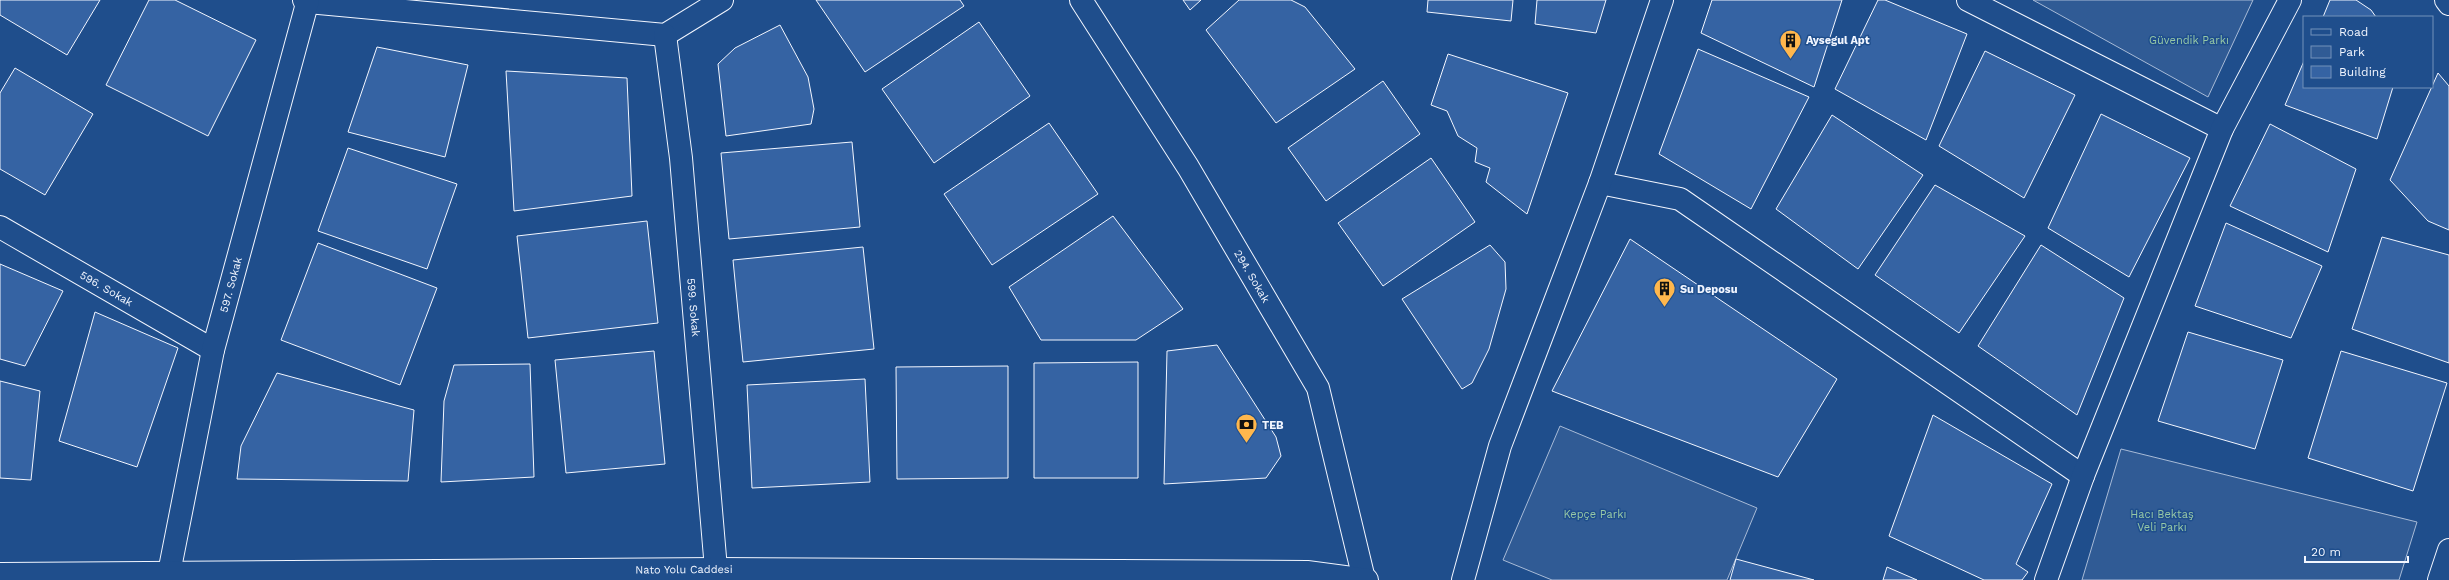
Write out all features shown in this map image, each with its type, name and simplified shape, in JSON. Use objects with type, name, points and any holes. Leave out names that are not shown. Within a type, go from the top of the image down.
[{"type":"street","points":[[307,1],[665,35],[722,0]]},
{"type":"street","name":"294. Sokak","points":[[1081,0],[1188,167],[1318,388],[1365,580]]},
{"type":"street","points":[[1463,580],[1500,446],[1600,183],[1662,0]]},
{"type":"street","points":[[1968,0],[2222,129]]},
{"type":"street","points":[[2046,580],[2084,476],[2222,129],[2290,0]]},
{"type":"street","points":[[2446,0],[2449,4]]},
{"type":"street","name":"597. Sokak","points":[[170,573],[213,350],[307,1]]},
{"type":"street","name":"599. Sokak","points":[[665,35],[681,158],[715,575]]},
{"type":"street","points":[[1600,183],[1680,200],[2084,476]]},
{"type":"street","name":"596. Sokak","points":[[0,227],[213,350]]},
{"type":"street","points":[[2439,580],[2449,550]]},
{"type":"street","name":"Nato Yolu Caddesi","points":[[0,574],[170,573],[715,575],[1307,572],[1365,580]]},
{"type":"green space","name":"Güvendik Parkı","points":[[2033,0],[2253,0],[2208,97]]},
{"type":"green space","name":"Kepçe Parkı","points":[[1560,426],[1757,508],[1727,580],[1552,580],[1503,560]]},
{"type":"green space","name":"Hacı Bektaş Veli Parkı","points":[[2121,449],[2417,522],[2399,580],[2082,580]]},
{"type":"building","points":[[0,0],[100,0],[67,55],[0,15]]},
{"type":"building","points":[[149,0],[175,0],[256,40],[208,136],[106,85]]},
{"type":"building","points":[[816,0],[960,0],[964,6],[865,72]]},
{"type":"building","points":[[1183,0],[1201,0],[1190,10]]},
{"type":"building","points":[[1239,0],[1291,0],[1305,7],[1355,69],[1276,123],[1206,30]]},
{"type":"building","points":[[1428,0],[1513,0],[1511,21],[1427,12]]},
{"type":"building","points":[[1537,0],[1606,0],[1596,33],[1535,24]]},
{"type":"building","name":"Aysegul Apt","points":[[1712,0],[1842,0],[1814,87],[1701,33]]},
{"type":"building","points":[[1878,0],[1885,0],[1967,34],[1926,140],[1835,89]]},
{"type":"building","points":[[2330,0],[2356,0],[2371,10],[2375,16],[2323,16]]},
{"type":"building","points":[[979,22],[1030,96],[934,163],[882,89]]},
{"type":"building","points":[[780,25],[808,77],[814,109],[811,124],[726,136],[718,64],[735,48]]},
{"type":"building","points":[[377,47],[468,65],[445,157],[348,132]]},
{"type":"building","points":[[1698,49],[1809,97],[1751,209],[1659,154]]},
{"type":"building","points":[[1985,51],[2075,95],[2024,198],[1939,146]]},
{"type":"building","points":[[1448,54],[1568,93],[1527,214],[1486,182],[1490,168],[1475,162],[1477,148],[1458,136],[1447,111],[1431,105]]},
{"type":"building","points":[[2303,63],[2303,88],[2393,88],[2377,139],[2285,105]]},
{"type":"building","points":[[15,68],[93,114],[45,195],[0,169],[0,93]]},
{"type":"building","points":[[506,71],[627,78],[632,196],[514,211]]},
{"type":"building","points":[[2438,73],[2449,86],[2449,230],[2428,221],[2390,180],[2431,88],[2433,88],[2433,84]]},
{"type":"building","points":[[1383,81],[1420,134],[1326,201],[1288,148]]},
{"type":"building","points":[[2101,114],[2190,158],[2129,277],[2048,228]]},
{"type":"building","points":[[1832,115],[1923,175],[1858,269],[1776,209]]},
{"type":"building","points":[[1049,123],[1098,194],[992,265],[944,194]]},
{"type":"building","points":[[2270,124],[2356,169],[2328,252],[2230,206]]},
{"type":"building","points":[[852,142],[860,227],[729,239],[721,153]]},
{"type":"building","points":[[348,148],[457,184],[427,269],[318,231]]},
{"type":"building","points":[[1431,158],[1475,222],[1383,286],[1338,223]]},
{"type":"building","points":[[1935,185],[2025,236],[1959,333],[1875,275]]},
{"type":"building","points":[[1113,216],[1183,309],[1136,340],[1041,340],[1009,287]]},
{"type":"building","points":[[647,221],[658,323],[528,338],[517,236]]},
{"type":"building","points":[[2226,223],[2322,266],[2291,338],[2195,306]]},
{"type":"building","points":[[2382,237],[2449,255],[2449,363],[2352,329]]},
{"type":"building","name":"Su Deposu","points":[[1630,239],[1837,379],[1778,477],[1552,391]]},
{"type":"building","points":[[318,243],[437,288],[400,385],[281,340]]},
{"type":"building","points":[[1490,245],[1505,262],[1506,289],[1489,349],[1472,383],[1462,389],[1402,299]]},
{"type":"building","points":[[2041,245],[2124,298],[2077,415],[1978,346]]},
{"type":"building","points":[[863,247],[874,349],[743,362],[733,260]]},
{"type":"building","points":[[0,264],[63,291],[25,366],[0,359]]},
{"type":"building","points":[[95,312],[178,348],[137,467],[59,441]]},
{"type":"building","points":[[2188,332],[2283,360],[2255,449],[2158,421]]},
{"type":"building","points":[[1217,345],[1276,437],[1281,456],[1266,478],[1164,484],[1167,351]]},
{"type":"building","points":[[654,351],[665,464],[566,473],[555,360]]},
{"type":"building","points":[[2341,351],[2447,383],[2413,491],[2308,458]]},
{"type":"building","points":[[1138,362],[1138,478],[1034,478],[1034,363]]},
{"type":"building","points":[[530,364],[534,477],[441,482],[444,401],[454,365]]},
{"type":"building","points":[[1008,366],[1008,478],[897,479],[896,367]]},
{"type":"building","points":[[277,373],[414,410],[408,481],[237,479],[241,446]]},
{"type":"building","points":[[865,379],[870,482],[752,488],[747,385]]},
{"type":"building","points":[[0,381],[40,391],[31,480],[0,478]]},
{"type":"building","points":[[1933,415],[2052,484],[2016,564],[2028,572],[2022,580],[1984,580],[1889,536]]},
{"type":"building","points":[[1736,559],[1814,580],[1730,580]]},
{"type":"building","points":[[1887,567],[1917,580],[1883,580]]},
{"type":"place","name":"Aysegul Apt","points":[[1790,60]]},
{"type":"place","name":"Su Deposu","points":[[1664,308]]},
{"type":"place","name":"TEB","points":[[1246,444]]}]
